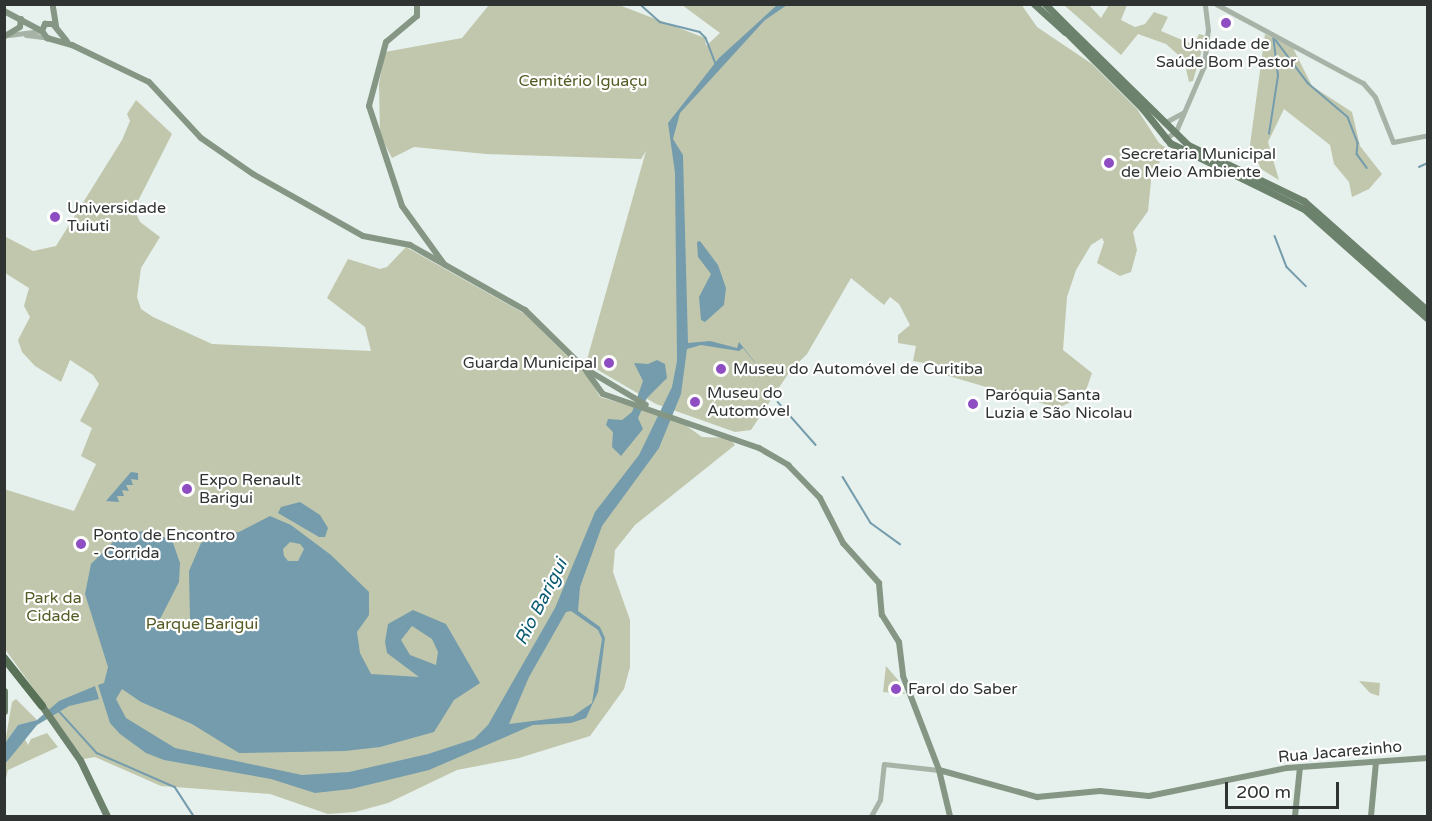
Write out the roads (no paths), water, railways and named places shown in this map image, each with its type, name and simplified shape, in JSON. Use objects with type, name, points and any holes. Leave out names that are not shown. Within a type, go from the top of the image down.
[{"type":"highway","points":[[4,658],[42,706]]},
{"type":"main road","points":[[417,4],[414,19],[386,42],[369,106],[402,206],[446,267]]},
{"type":"main road","points":[[1034,4],[1069,32],[1175,133],[1210,158],[1294,195],[1327,220],[1392,283]]},
{"type":"main road","points":[[1045,4],[1142,108],[1165,139],[1199,158],[1290,200],[1316,218],[1392,283],[1428,319]]},
{"type":"main road","points":[[53,6],[57,28],[72,45]]},
{"type":"main road","points":[[44,27],[53,6]]},
{"type":"main road","points":[[4,11],[29,23],[57,28]]},
{"type":"main road","points":[[5,36],[20,27],[21,20]]},
{"type":"main road","points":[[44,27],[50,38],[72,45],[155,87],[201,138],[243,168],[363,236],[406,243],[529,312],[584,368],[607,396],[633,401],[773,455],[820,498],[843,543],[879,583],[883,619],[899,642],[903,676],[939,770],[950,816]]},
{"type":"main road","points":[[50,38],[57,28]]},
{"type":"main road","points":[[1199,158],[1210,158]]},
{"type":"main road","points":[[1220,168],[1231,167]]},
{"type":"main road","points":[[1316,218],[1327,220]]},
{"type":"main road","points":[[1403,293],[1428,311]]},
{"type":"main road","points":[[584,368],[607,380],[633,401]]},
{"type":"main road","points":[[600,387],[607,380]]},
{"type":"main road","points":[[607,396],[615,387]]},
{"type":"main road","points":[[4,691],[4,711]]},
{"type":"main road","points":[[42,706],[80,760],[107,816]]},
{"type":"main road","name":"Rua Jacarezinho","points":[[939,770],[1049,798],[1101,790],[1164,795],[1300,766],[1428,758]]},
{"type":"main road","points":[[1371,816],[1376,762]]},
{"type":"main road","points":[[1295,816],[1300,766]]},
{"type":"street","points":[[1165,139],[1175,133],[1207,52],[1205,4]]},
{"type":"street","points":[[1216,4],[1363,83],[1375,97],[1390,140],[1396,143],[1428,135]]},
{"type":"street","points":[[5,36],[44,27]]},
{"type":"street","points":[[18,34],[50,38]]},
{"type":"street","points":[[1156,128],[1185,110]]},
{"type":"street","points":[[871,816],[880,800],[884,764],[939,770]]},
{"type":"water","points":[[777,5],[787,5],[765,20],[680,113],[673,139],[683,155],[688,343],[710,341],[737,348],[739,342],[772,384],[743,348],[739,351],[701,345],[687,349],[681,394],[659,448],[602,526],[580,587],[578,611],[600,627],[605,638],[598,692],[586,718],[571,723],[533,725],[429,770],[351,789],[315,793],[271,779],[164,760],[146,753],[120,734],[110,723],[98,685],[104,683],[108,667],[85,594],[91,564],[117,538],[128,533],[145,531],[172,540],[180,563],[179,582],[160,619],[167,628],[179,629],[190,621],[189,571],[201,543],[220,534],[239,532],[270,516],[291,525],[331,555],[369,592],[369,615],[357,632],[360,653],[371,674],[419,677],[387,653],[385,642],[388,624],[413,610],[446,624],[480,683],[454,700],[434,732],[380,747],[345,751],[239,753],[192,724],[141,702],[122,689],[116,699],[126,718],[175,748],[302,775],[349,772],[428,754],[474,739],[488,725],[555,608],[595,512],[639,455],[672,387],[677,361],[675,173],[668,123],[719,58]],"holes":[[[290,542],[300,544],[304,549],[298,561],[288,561],[284,556],[283,549]],[[571,611],[598,630],[602,639],[592,703],[573,716],[509,724],[529,677],[566,612]],[[412,626],[432,639],[438,652],[436,665],[410,655],[401,640]]]},
{"type":"water","points":[[700,241],[718,265],[726,288],[724,305],[705,322],[701,320],[699,297],[711,274],[698,257],[697,242]]},
{"type":"water","points":[[657,360],[665,364],[667,378],[647,398],[638,418],[643,429],[621,456],[612,447],[613,432],[606,425],[608,419],[622,420],[632,412],[643,381],[634,363],[648,364]]},
{"type":"water","points":[[131,472],[138,473],[138,480],[131,479],[133,485],[126,485],[129,491],[122,490],[124,496],[117,496],[119,502],[106,501]]},
{"type":"water","points":[[300,502],[320,515],[328,528],[325,537],[319,537],[278,513],[281,507]]},
{"type":"water","points":[[95,686],[99,699],[69,706],[37,725],[5,764],[5,743],[18,725],[37,720],[59,701]]},
{"type":"waterway","points":[[640,4],[660,22],[700,32],[706,38],[716,64]]},
{"type":"waterway","points":[[1269,134],[1278,76],[1273,37]]},
{"type":"waterway","points":[[1275,39],[1308,83],[1348,117],[1358,143],[1357,154],[1367,168]]},
{"type":"waterway","points":[[1419,167],[1428,163]]},
{"type":"waterway","points":[[1275,236],[1287,267],[1306,286]]},
{"type":"waterway","points":[[778,402],[816,445]]},
{"type":"waterway","points":[[843,477],[871,523],[900,544]]},
{"type":"waterway","points":[[58,710],[97,753],[175,787],[194,816]]},
{"type":"place","name":"Unidade de Saúde Bom Pastor","points":[[1226,23]]},
{"type":"place","name":"Secretaria Municipal de Meio Ambiente","points":[[1109,163]]},
{"type":"place","name":"Universidade Tuiuti","points":[[55,217]]},
{"type":"place","name":"Guarda Municipal","points":[[609,363]]},
{"type":"place","name":"Museu do Automóvel de Curitiba","points":[[721,369]]},
{"type":"place","name":"Museu do Automóvel","points":[[695,402]]},
{"type":"place","name":"Paróquia Santa Luzia e São Nicolau","points":[[973,404]]},
{"type":"place","name":"Expo Renault Barigui","points":[[187,489]]},
{"type":"place","name":"Ponto de Encontro - Corrida","points":[[81,544]]},
{"type":"place","name":"Farol do Saber","points":[[896,689]]},
{"type":"park label","name":"Cemitério Iguaçu","points":[[583,81]]},
{"type":"park label","name":"Park da Cidade","points":[[53,607]]},
{"type":"park label","name":"Parque Barigui","points":[[202,624]]},
{"type":"water label","name":"Rio Barigui","points":[[541,602]]}]
